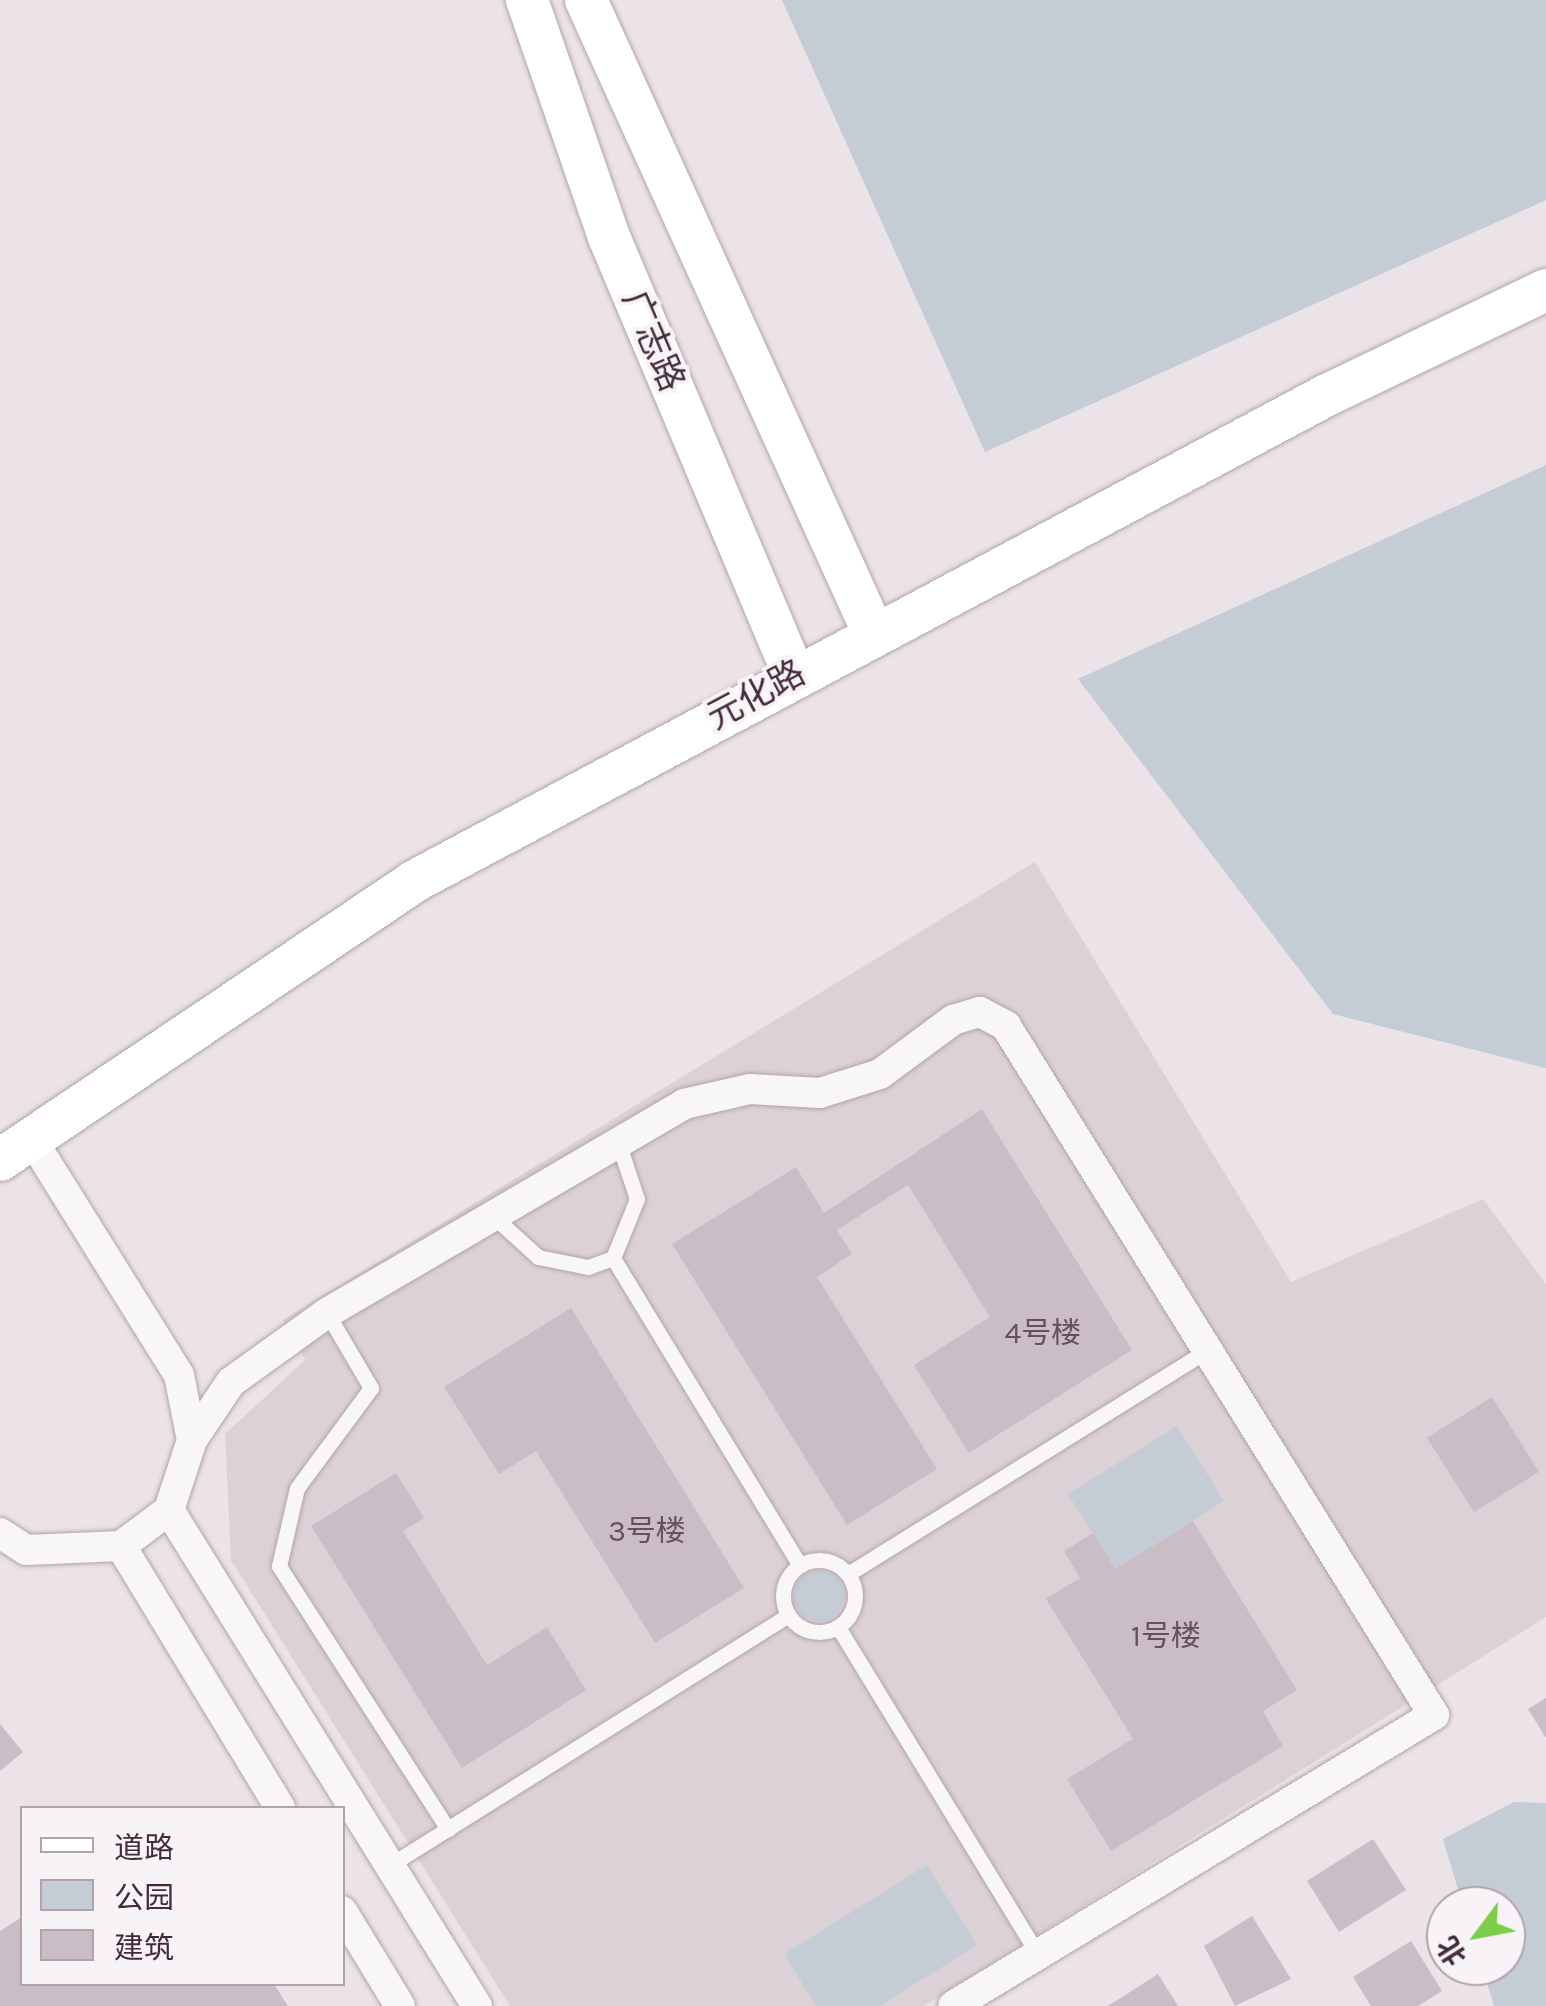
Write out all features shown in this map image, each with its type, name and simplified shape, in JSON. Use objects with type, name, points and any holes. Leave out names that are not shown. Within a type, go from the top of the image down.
[{"type":"street","name":"广志路","points":[[527,0],[609,237],[794,676]]},
{"type":"street","points":[[586,0],[874,634]]},
{"type":"street","name":"元化路","points":[[16,1149],[413,882],[874,634],[1546,290]]},
{"type":"street","points":[[0,1533],[26,1550],[121,1546],[169,1510],[192,1440],[232,1382],[327,1313],[684,1104],[750,1089],[820,1094],[880,1074],[953,1020],[980,1012],[1006,1026],[1434,1714],[953,2006]]},
{"type":"street","points":[[16,1149],[179,1375],[192,1440]]},
{"type":"street","points":[[169,1510],[477,2006]]},
{"type":"street","points":[[121,1546],[279,1806]]},
{"type":"street","points":[[345,1916],[400,2006]]},
{"type":"lane","points":[[493,1216],[538,1258],[588,1267],[612,1258],[637,1199],[618,1142]]},
{"type":"lane","points":[[612,1258],[800,1565]]},
{"type":"lane","points":[[327,1313],[370,1388],[297,1488],[279,1566],[448,1829]]},
{"type":"lane","points":[[848,1574],[1210,1349]]},
{"type":"lane","points":[[831,1562],[848,1574],[853,1608],[838,1626],[817,1632],[788,1615],[786,1582],[800,1565],[831,1562]]},
{"type":"lane","points":[[390,1865],[788,1615]]},
{"type":"lane","points":[[838,1626],[1037,1952]]},
{"type":"shaded area","points":[[1035,862],[1291,1282],[1483,1199],[1546,1284],[1546,1617],[924,2006],[510,2006],[231,1560],[225,1434],[305,1360],[283,1320]]},
{"type":"green space","points":[[782,0],[1546,0],[1546,200],[985,452]]},
{"type":"green space","points":[[1546,465],[1546,1068],[1333,1014],[1078,679]]},
{"type":"green space","points":[[1177,1426],[1224,1501],[1115,1569],[1068,1494]]},
{"type":"green space","points":[[819,1571],[837,1578],[844,1596],[837,1614],[819,1621],[801,1614],[794,1596],[801,1578]]},
{"type":"green space","points":[[1514,1802],[1546,1803],[1546,2006],[1494,2006],[1488,1986],[1526,1986],[1526,1886],[1457,1886],[1443,1839]]},
{"type":"green space","points":[[927,1865],[977,1945],[880,2006],[816,2006],[784,1954]]},
{"type":"building","points":[[982,1109],[1132,1350],[969,1453],[914,1365],[990,1317],[908,1185],[837,1230],[852,1254],[817,1277],[937,1469],[847,1525],[672,1244],[796,1167],[824,1213]]},
{"type":"building","points":[[571,1308],[744,1588],[655,1643],[536,1451],[499,1474],[444,1387]]},
{"type":"building","points":[[1492,1397],[1539,1472],[1474,1512],[1427,1438]]},
{"type":"building","points":[[396,1473],[424,1518],[403,1531],[487,1665],[547,1627],[586,1690],[462,1768],[311,1526]]},
{"type":"building","points":[[1193,1521],[1297,1690],[1263,1711],[1283,1746],[1111,1851],[1067,1779],[1133,1739],[1046,1599],[1080,1578],[1064,1551],[1093,1533],[1115,1569]]},
{"type":"building","points":[[1546,1698],[1546,1738],[1528,1709]]},
{"type":"building","points":[[0,1724],[23,1752],[0,1771]]},
{"type":"building","points":[[1373,1839],[1406,1890],[1339,1932],[1307,1881]]},
{"type":"building","points":[[1252,1916],[1291,1979],[1235,2006],[1204,1946]]},
{"type":"building","points":[[20,1918],[20,1986],[275,1986],[288,2006],[0,2006],[0,1931]]},
{"type":"building","points":[[1411,1941],[1426,1965],[1426,1986],[1439,1986],[1442,1991],[1418,2006],[1371,2006],[1353,1977]]},
{"type":"building","points":[[1158,1974],[1178,2006],[1108,2006]]}]
